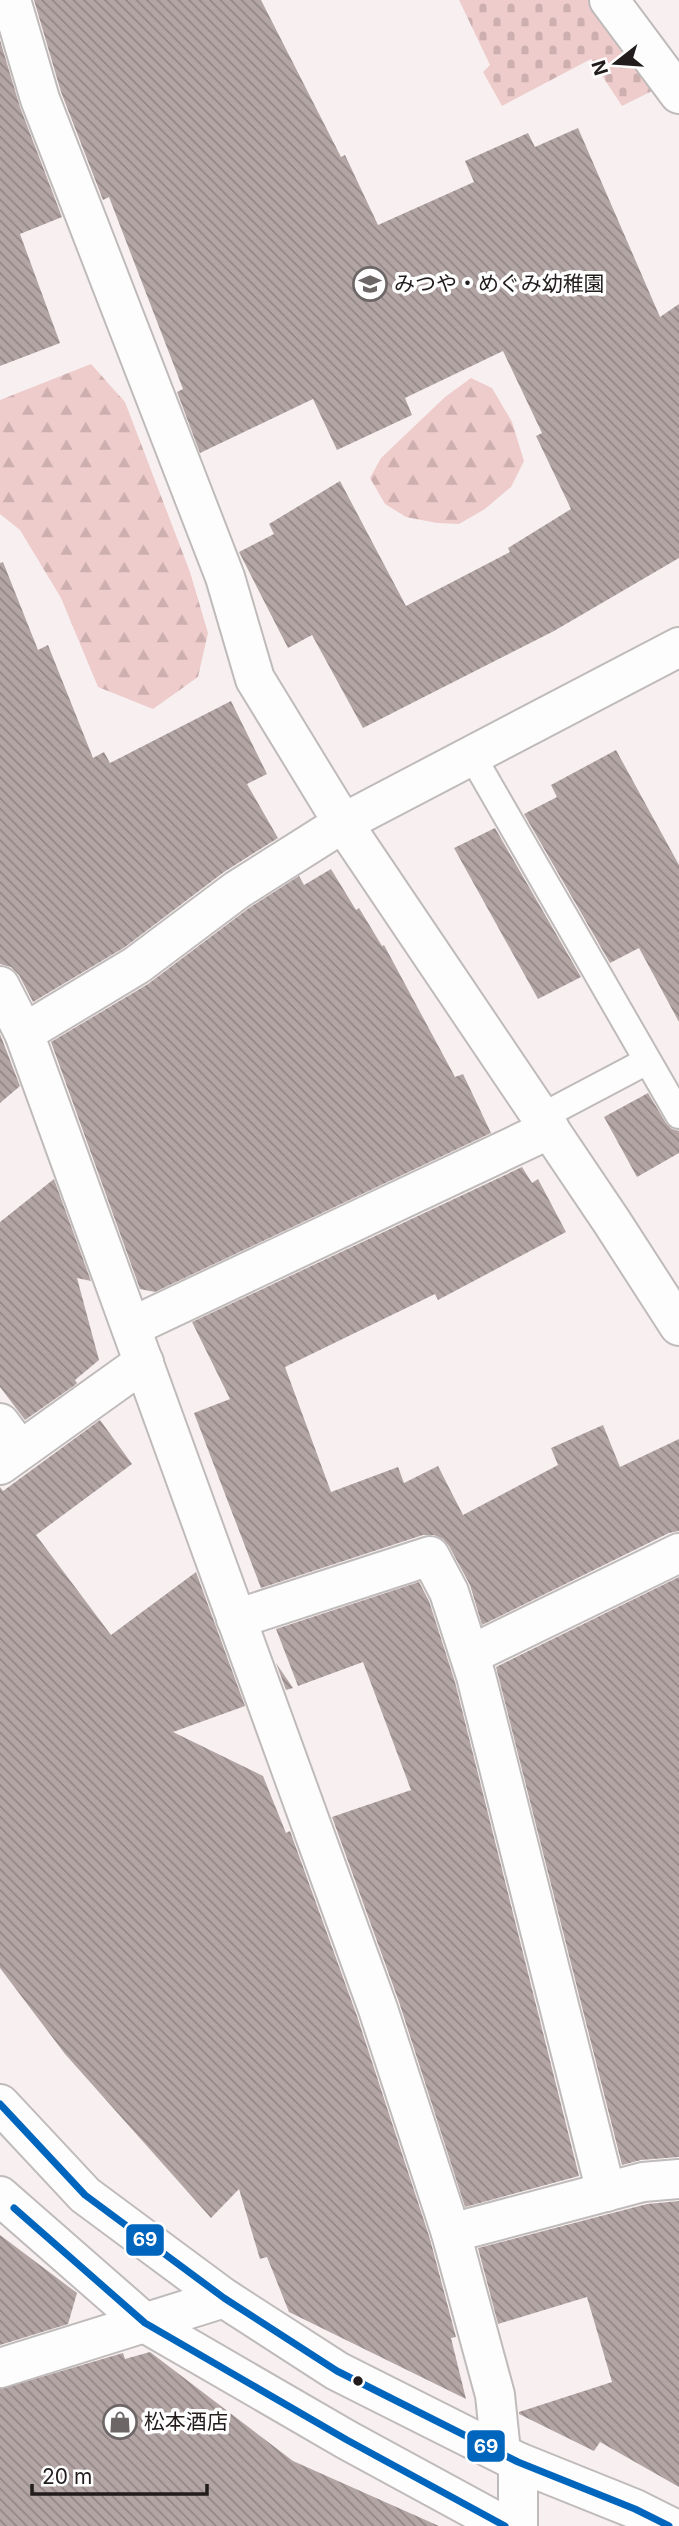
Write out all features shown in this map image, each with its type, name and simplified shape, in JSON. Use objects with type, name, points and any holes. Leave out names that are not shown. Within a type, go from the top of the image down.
[{"type":"street","points":[[11,0],[40,99],[225,577],[254,679],[343,823],[674,1309]]},
{"type":"street","points":[[609,0],[679,94]]},
{"type":"street","points":[[518,2526],[510,2457],[452,2233],[378,2009],[137,1345],[9,1011],[137,965],[237,890],[343,823],[679,647]]},
{"type":"street","points":[[7,1446],[137,1345],[545,1123]]},
{"type":"street","points":[[470,1655],[679,1553]]},
{"type":"street","points":[[236,1619],[430,1556],[449,1592],[470,1655],[607,2192]]},
{"type":"street","points":[[0,2104],[85,2196],[224,2298],[337,2371],[510,2457],[669,2526]]},
{"type":"street","points":[[452,2233],[643,2182],[679,2179]]},
{"type":"street","points":[[0,2196],[145,2323],[347,2440],[505,2526]]},
{"type":"street","points":[[0,2368],[224,2298]]},
{"type":"lane","points":[[471,754],[679,1115]]},
{"type":"lane","points":[[545,1123],[647,1061]]},
{"type":"green space","points":[[459,0],[591,0],[658,88],[622,106],[591,59],[502,106],[483,72],[490,65]]},
{"type":"green space","points":[[91,364],[125,402],[190,572],[208,633],[198,677],[153,709],[98,687],[61,598],[20,530],[0,514],[0,400]]},
{"type":"green space","points":[[471,378],[492,388],[512,422],[524,461],[511,487],[485,509],[459,524],[406,517],[385,504],[370,478],[381,458],[445,397]]},
{"type":"building","points":[[34,0],[261,0],[341,157],[345,155],[378,225],[474,182],[465,161],[528,133],[535,147],[578,128],[660,317],[679,304],[679,558],[554,631],[363,728],[312,635],[288,648],[239,552],[274,534],[269,524],[340,481],[406,606],[510,552],[508,548],[571,509],[536,436],[542,433],[503,351],[405,398],[412,415],[337,450],[313,399],[200,453],[177,392],[183,389],[109,197],[103,200],[61,92]]},
{"type":"building","points":[[0,40],[20,107],[62,217],[20,234],[60,343],[0,366]]},
{"type":"building","points":[[3,562],[38,650],[48,645],[93,758],[104,752],[110,763],[231,701],[267,774],[247,784],[278,838],[224,872],[125,947],[33,1002],[19,975],[11,967],[0,964],[0,563]]},
{"type":"building","points":[[616,750],[679,865],[679,1022],[639,948],[610,963],[524,814],[557,797],[551,785]]},
{"type":"building","points":[[495,828],[581,977],[538,999],[454,848]]},
{"type":"building","points":[[331,869],[356,910],[359,908],[382,946],[384,945],[455,1077],[463,1074],[491,1133],[155,1292],[140,1289],[51,1042],[148,984],[249,908],[299,876],[304,885]]},
{"type":"building","points":[[0,1034],[20,1086],[0,1103]]},
{"type":"building","points":[[648,1093],[666,1123],[679,1131],[679,1153],[637,1177],[604,1117]]},
{"type":"building","points":[[522,1167],[532,1183],[538,1179],[566,1232],[438,1300],[435,1294],[285,1367],[331,1492],[398,1467],[404,1483],[438,1466],[463,1515],[558,1465],[551,1448],[603,1425],[620,1467],[679,1439],[679,1531],[669,1533],[482,1625],[470,1585],[449,1546],[434,1535],[423,1535],[261,1588],[194,1413],[230,1399],[192,1322]]},
{"type":"building","points":[[54,1179],[91,1281],[77,1278],[99,1360],[75,1380],[75,1385],[25,1420],[0,1387],[0,1222]]},
{"type":"building","points":[[100,1420],[132,1464],[36,1535],[111,1635],[196,1572],[245,1706],[173,1732],[263,1776],[286,1833],[290,1831],[357,2016],[430,2239],[456,2337],[451,2338],[466,2399],[289,2312],[267,2257],[260,2259],[239,2189],[211,2218],[65,2054],[0,1968],[0,1487],[3,1491]]},
{"type":"building","points":[[679,1577],[679,2157],[641,2160],[622,2165],[496,1667]]},
{"type":"building","points":[[419,1582],[429,1601],[455,1682],[579,2176],[465,2207],[399,2002],[332,1817],[411,1790],[363,1662],[298,1686],[276,1629]]},
{"type":"building","points":[[276,1663],[293,1688],[286,1690]]},
{"type":"building","points":[[679,2201],[679,2487],[600,2442],[594,2451],[519,2414],[612,2382],[587,2297],[498,2324],[478,2248],[647,2204]]},
{"type":"building","points":[[0,2235],[77,2293],[68,2324],[0,2345]]},
{"type":"building","points":[[150,2352],[293,2461],[439,2526],[0,2526],[0,2389],[123,2353],[125,2359]]},
{"type":"transit line","name":"69","points":[[0,2104],[85,2195],[224,2298],[337,2371],[518,2462],[635,2509],[669,2526]]},
{"type":"transit line","name":"69","points":[[14,2208],[145,2323],[347,2440],[505,2526]]},
{"type":"place","name":"みつや・めぐみ幼稚園","points":[[370,284]]},
{"type":"place","name":"松本酒店","points":[[120,2422]]}]
